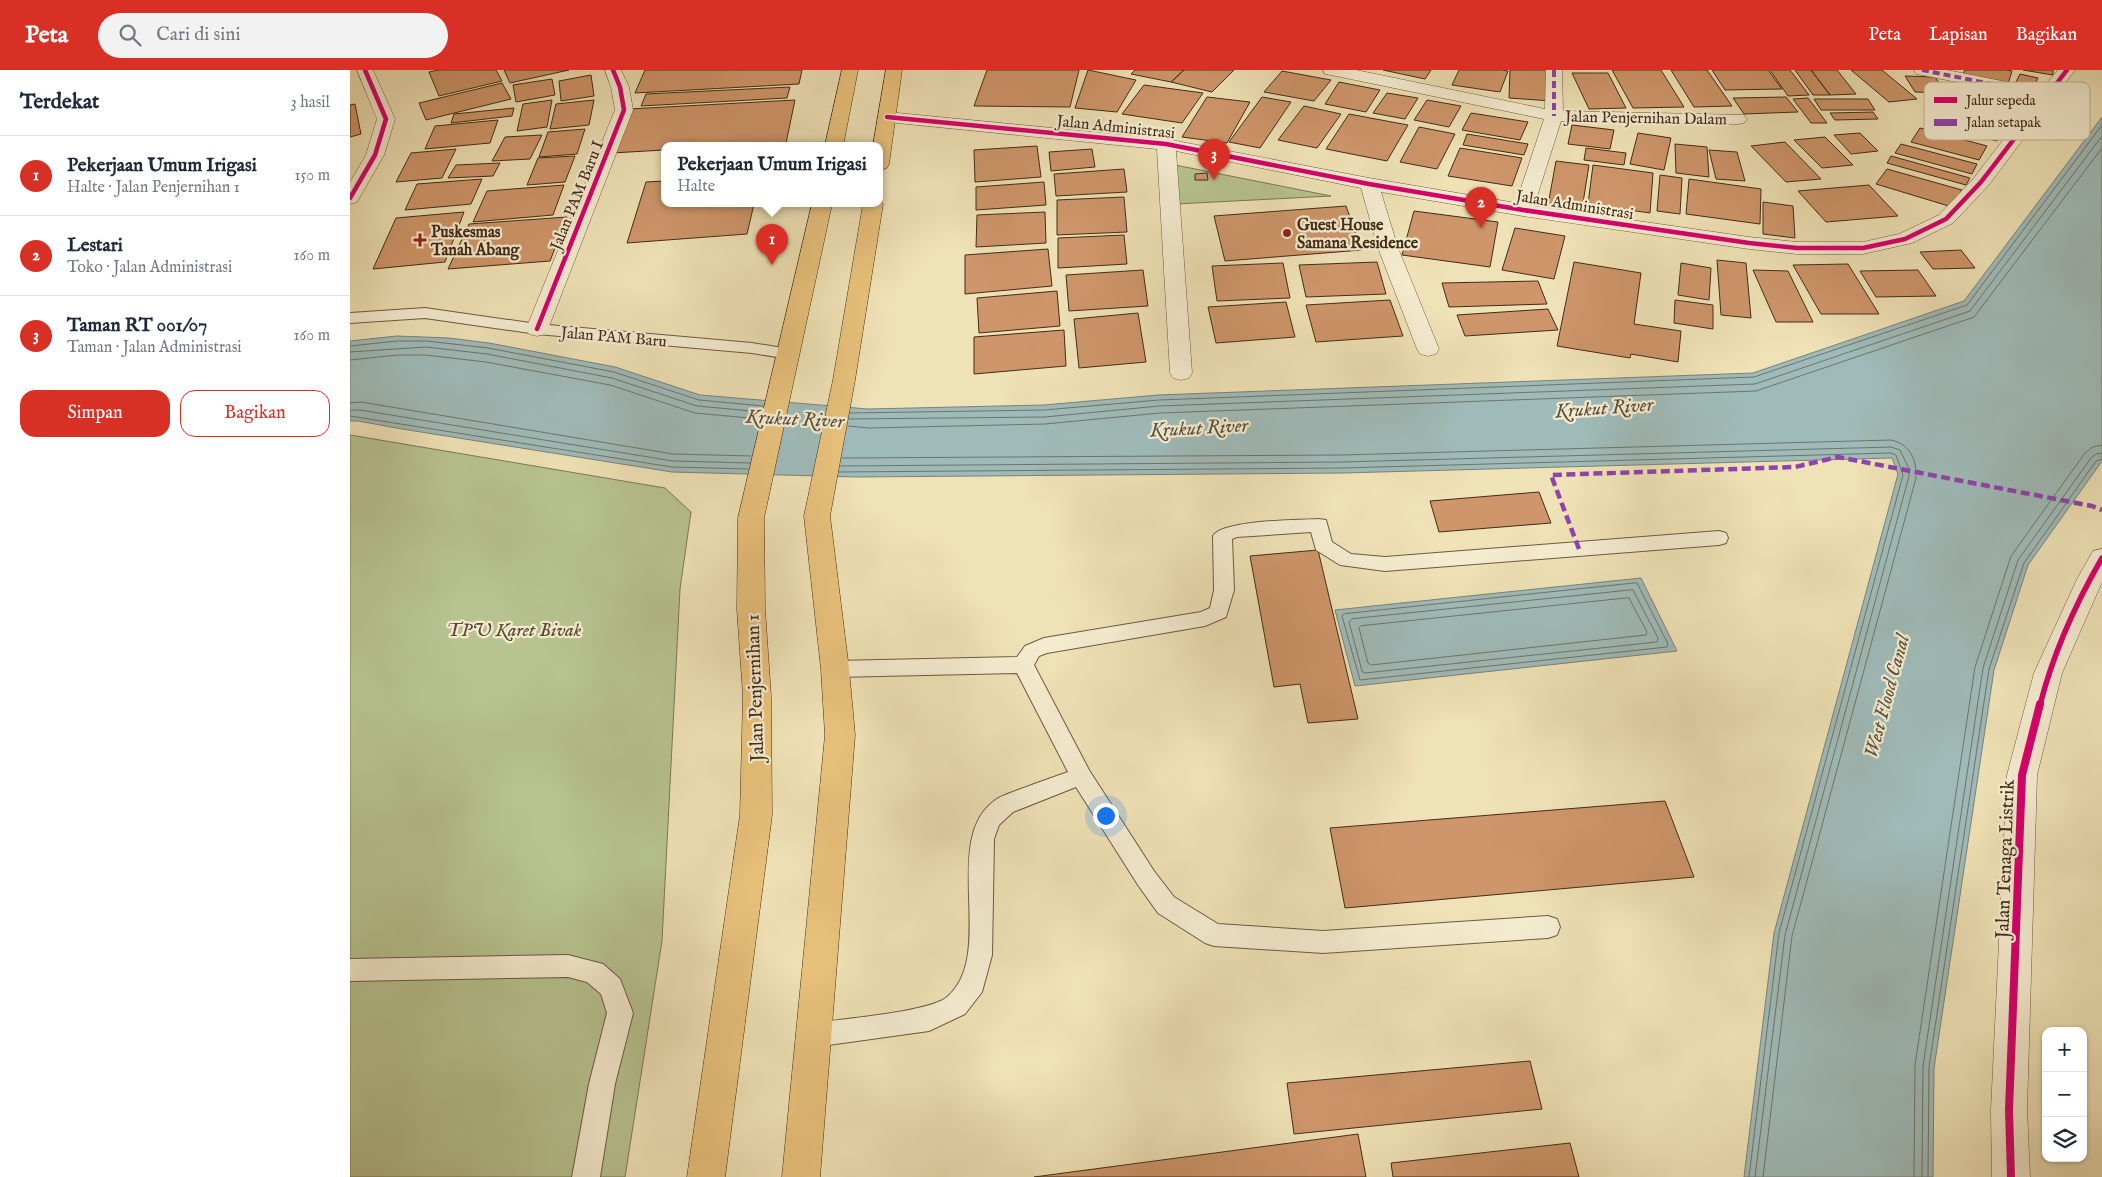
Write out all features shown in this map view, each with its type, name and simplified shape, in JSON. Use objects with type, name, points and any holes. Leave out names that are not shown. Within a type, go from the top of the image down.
[{"type":"main road","points":[[835,142],[850,70]]},
{"type":"main road","points":[[883,144],[894,70]]},
{"type":"main road","name":"Jalan Penjernihan 1","points":[[706,1177],[756,816],[757,696],[751,609],[751,518],[821,207]]},
{"type":"main road","points":[[801,1177],[840,735],[835,668],[817,516],[844,380],[873,207]]},
{"type":"street","points":[[350,198],[375,155],[386,119],[365,70]]},
{"type":"street","name":"Jalan PAM Baru I","points":[[537,329],[624,110],[620,87],[613,70]]},
{"type":"street","name":"Jalan Penjernihan Dalam","points":[[1331,70],[1351,72],[1554,116],[1738,119]]},
{"type":"street","points":[[1554,70],[1554,116]]},
{"type":"street","points":[[1922,70],[1982,82]]},
{"type":"street","name":"Jalan Administrasi","points":[[2057,82],[2067,70]]},
{"type":"street","name":"Jalan Penjernihan Dalam","points":[[1523,210],[1554,116]]},
{"type":"street","name":"Jalan Administrasi","points":[[887,117],[1166,144],[1369,184],[1523,210],[1749,243],[1797,248],[1863,248],[1905,239],[1946,219],[1981,182],[2012,140]]},
{"type":"street","points":[[1166,144],[1181,373]]},
{"type":"street","points":[[1369,184],[1388,248],[1428,349]]},
{"type":"street","name":"Jalan Tenaga Listrik","points":[[2011,1177],[2010,1110],[2022,775],[2048,673],[2090,579],[2102,558]]},
{"type":"lane","name":"Jalan PAM Baru","points":[[350,318],[425,313],[537,329],[752,348],[789,354]]},
{"type":"lane","points":[[1023,665],[1032,651],[1044,646],[1205,619],[1220,612],[1224,590],[1222,536],[1234,531],[1319,525],[1323,545],[1347,560],[1385,564],[1718,538]]},
{"type":"lane","points":[[835,668],[872,670],[1023,665]]},
{"type":"lane","points":[[1023,665],[1082,776],[1146,878],[1166,905],[1214,935],[1323,942],[1548,927]]},
{"type":"lane","points":[[814,1034],[929,1019],[956,1006],[973,984],[980,955],[982,839],[990,819],[1005,804],[1082,776]]},
{"type":"lane","points":[[350,970],[568,966],[594,972],[611,987],[620,1013],[602,1084],[586,1177]]},
{"type":"green space","points":[[1175,165],[1331,196],[1176,204]]},
{"type":"green space","name":"TPU Karet Bivak","points":[[350,435],[665,488],[691,512],[680,589],[662,941],[625,1177],[350,1177]]},
{"type":"water","points":[[2102,117],[2102,461],[2028,565],[1994,670],[1934,1068],[1933,1177],[1744,1177],[1774,933],[1898,474],[1892,458],[1343,473],[856,477],[672,472],[350,421],[350,341],[397,336],[449,338],[489,343],[615,367],[700,395],[868,409],[1044,405],[1158,395],[1753,373],[1964,301],[2085,140],[2090,140],[2090,133]]},
{"type":"water","points":[[1641,578],[1677,651],[1355,686],[1335,610]]},
{"type":"building","points":[[439,70],[496,70],[502,81],[439,96],[429,72]]},
{"type":"building","points":[[504,70],[569,70],[510,83]]},
{"type":"building","points":[[645,70],[802,70],[799,84],[635,93]]},
{"type":"building","points":[[987,70],[1079,70],[1070,107],[974,106]]},
{"type":"building","points":[[1088,70],[1136,80],[1117,112],[1075,108]]},
{"type":"building","points":[[1135,70],[1184,70],[1171,82],[1131,74]]},
{"type":"building","points":[[1184,70],[1234,70],[1212,92],[1171,82]]},
{"type":"building","points":[[1383,70],[1431,70],[1425,79]]},
{"type":"building","points":[[1459,70],[1508,71],[1500,92],[1452,85]]},
{"type":"building","points":[[1510,70],[1553,70],[1552,101],[1509,98]]},
{"type":"building","points":[[1612,70],[1661,70],[1684,107],[1633,108]]},
{"type":"building","points":[[1671,70],[1707,70],[1732,106],[1694,107]]},
{"type":"building","points":[[1712,70],[1768,70],[1782,89],[1725,90]]},
{"type":"building","points":[[1770,70],[1790,70],[1809,95],[1788,96]]},
{"type":"building","points":[[1795,70],[1811,70],[1830,95],[1813,95]]},
{"type":"building","points":[[1811,70],[1837,70],[1856,94],[1830,95]]},
{"type":"building","points":[[1851,70],[1882,70],[1917,99],[1889,102]]},
{"type":"building","points":[[1965,70],[2012,71],[2009,82],[1999,82],[1963,74]]},
{"type":"building","points":[[2023,70],[2053,70],[2053,75]]},
{"type":"building","points":[[1282,71],[1331,80],[1314,101],[1264,92]]},
{"type":"building","points":[[1572,73],[1608,73],[1626,108],[1589,109]]},
{"type":"building","points":[[2020,74],[2038,78],[2036,82],[2016,82]]},
{"type":"building","points":[[591,75],[594,96],[561,101],[559,81]]},
{"type":"building","points":[[1905,76],[1935,77],[1938,82],[1924,82],[1924,92],[1915,92]]},
{"type":"building","points":[[552,79],[555,95],[516,102],[513,85]]},
{"type":"building","points":[[1339,82],[1380,90],[1366,112],[1325,104]]},
{"type":"building","points":[[502,83],[511,99],[426,120],[419,103]]},
{"type":"building","points":[[1144,85],[1203,93],[1182,123],[1122,114]]},
{"type":"building","points":[[790,87],[787,98],[641,106],[646,94]]},
{"type":"building","points":[[1387,93],[1418,98],[1405,119],[1373,113]]},
{"type":"building","points":[[1207,97],[1250,102],[1227,143],[1182,137]]},
{"type":"building","points":[[1262,97],[1291,102],[1260,148],[1229,142]]},
{"type":"building","points":[[1786,97],[1798,112],[1744,114],[1733,98]]},
{"type":"building","points":[[1808,98],[1827,123],[1811,123],[1793,99]]},
{"type":"building","points":[[1814,99],[1868,99],[1875,110],[1821,110]]},
{"type":"building","points":[[552,100],[547,127],[517,131],[523,104]]},
{"type":"building","points":[[594,100],[589,125],[550,129],[556,104]]},
{"type":"building","points":[[795,100],[786,142],[661,142],[661,150],[612,153],[629,109]]},
{"type":"building","points":[[1427,100],[1461,106],[1449,127],[1414,120]]},
{"type":"building","points":[[355,104],[361,134],[350,137],[350,105]]},
{"type":"building","points":[[1304,106],[1341,114],[1317,148],[1278,140]]},
{"type":"building","points":[[514,108],[512,116],[451,123],[454,114]]},
{"type":"building","points":[[1873,112],[1878,119],[1835,120],[1830,113]]},
{"type":"building","points":[[1471,113],[1528,122],[1520,140],[1462,130]]},
{"type":"building","points":[[1349,114],[1408,125],[1387,161],[1326,149]]},
{"type":"building","points":[[498,120],[490,143],[425,149],[435,126]]},
{"type":"building","points":[[1572,125],[1614,130],[1610,149],[1568,144]]},
{"type":"building","points":[[1419,127],[1455,134],[1437,169],[1400,162]]},
{"type":"building","points":[[1920,128],[1924,129],[1924,140],[1965,140],[1987,146],[1979,160],[1911,142]]},
{"type":"building","points":[[585,129],[577,154],[539,157],[548,132]]},
{"type":"building","points":[[1638,133],[1671,138],[1664,170],[1630,164]]},
{"type":"building","points":[[1860,133],[1878,151],[1851,154],[1834,135]]},
{"type":"building","points":[[1467,134],[1528,144],[1524,155],[1463,145]]},
{"type":"building","points":[[542,135],[530,159],[492,161],[505,137]]},
{"type":"building","points":[[1825,137],[1853,165],[1822,168],[1794,140]]},
{"type":"building","points":[[1785,142],[1821,179],[1786,182],[1751,146]]},
{"type":"building","points":[[1675,144],[1707,147],[1709,177],[1676,173]]},
{"type":"building","points":[[1901,144],[1977,164],[1972,174],[1895,153]]},
{"type":"building","points":[[1037,146],[1041,177],[975,182],[974,150]]},
{"type":"building","points":[[1460,148],[1522,158],[1512,186],[1448,176]]},
{"type":"building","points":[[1586,148],[1626,153],[1624,165],[1584,160]]},
{"type":"building","points":[[456,149],[442,178],[396,182],[411,153]]},
{"type":"building","points":[[1092,149],[1095,167],[1051,171],[1049,152]]},
{"type":"building","points":[[1709,150],[1737,152],[1745,181],[1716,179]]},
{"type":"building","points":[[575,156],[565,182],[527,185],[538,158]]},
{"type":"building","points":[[1891,156],[1970,178],[1966,185],[1887,163]]},
{"type":"building","points":[[1556,161],[1589,165],[1582,209],[1548,205]]},
{"type":"building","points":[[500,163],[493,176],[448,178],[456,165]]},
{"type":"building","points":[[1593,165],[1653,173],[1650,213],[1588,204]]},
{"type":"building","points":[[1124,169],[1127,192],[1056,196],[1054,174]]},
{"type":"building","points":[[1887,169],[1962,190],[1952,207],[1876,184]]},
{"type":"building","points":[[1207,173],[1208,180],[1195,180],[1195,174]]},
{"type":"building","points":[[1660,175],[1682,178],[1680,214],[1657,211]]},
{"type":"building","points":[[482,179],[471,204],[405,210],[417,184]]},
{"type":"building","points":[[1689,179],[1761,189],[1760,224],[1686,214]]},
{"type":"building","points":[[661,181],[661,207],[753,207],[747,234],[627,243],[646,182]]},
{"type":"building","points":[[1044,182],[1046,205],[976,210],[976,187]]},
{"type":"building","points":[[564,185],[553,215],[473,222],[487,191]]},
{"type":"building","points":[[1869,185],[1898,216],[1826,222],[1798,191]]},
{"type":"building","points":[[1124,197],[1127,232],[1057,235],[1057,200]]},
{"type":"building","points":[[1763,202],[1793,206],[1795,238],[1763,234]]},
{"type":"building","name":"Guest House Samana Residence","points":[[1346,206],[1362,250],[1225,261],[1214,216]]},
{"type":"building","points":[[1414,211],[1498,222],[1490,267],[1402,255]]},
{"type":"building","name":"Puskesmas Tanah Abang","points":[[464,212],[445,262],[373,269],[396,218]]},
{"type":"building","points":[[1045,212],[1046,243],[976,247],[977,215]]},
{"type":"building","points":[[567,217],[550,261],[448,269],[469,224]]},
{"type":"building","points":[[1515,228],[1565,236],[1554,279],[1502,270]]},
{"type":"building","points":[[1124,235],[1127,264],[1058,268],[1058,238]]},
{"type":"building","points":[[1048,249],[1052,286],[965,294],[965,255]]},
{"type":"building","points":[[1961,250],[1975,268],[1933,269],[1920,252]]},
{"type":"building","points":[[1717,260],[1746,263],[1751,318],[1721,315]]},
{"type":"building","points":[[1377,262],[1386,294],[1306,297],[1299,265]]},
{"type":"building","points":[[1574,262],[1641,273],[1634,324],[1681,331],[1678,362],[1631,354],[1630,358],[1557,346]]},
{"type":"building","points":[[1283,263],[1290,298],[1217,301],[1212,266]]},
{"type":"building","points":[[1681,263],[1711,268],[1709,300],[1678,295]]},
{"type":"building","points":[[1848,264],[1879,314],[1821,314],[1793,265]]},
{"type":"building","points":[[1143,270],[1148,306],[1069,311],[1066,275]]},
{"type":"building","points":[[1753,270],[1788,271],[1813,322],[1776,322]]},
{"type":"building","points":[[1918,270],[1936,296],[1876,297],[1860,271]]},
{"type":"building","points":[[1538,281],[1547,304],[1449,307],[1442,283]]},
{"type":"building","points":[[1057,291],[1060,326],[979,333],[977,298]]},
{"type":"building","points":[[1390,300],[1403,336],[1316,342],[1306,305]]},
{"type":"building","points":[[1675,300],[1713,305],[1713,329],[1674,323]]},
{"type":"building","points":[[1286,302],[1295,337],[1216,343],[1208,307]]},
{"type":"building","points":[[1548,309],[1558,330],[1465,336],[1457,315]]},
{"type":"building","points":[[1138,313],[1146,362],[1079,368],[1074,319]]},
{"type":"building","points":[[1064,330],[1066,366],[974,374],[974,337]]},
{"type":"building","points":[[1539,492],[1551,523],[1439,532],[1430,501]]},
{"type":"building","points":[[1318,550],[1358,719],[1308,723],[1300,684],[1274,687],[1250,556]]},
{"type":"building","points":[[1665,801],[1694,877],[1345,908],[1330,828]]},
{"type":"building","points":[[1530,1061],[1542,1109],[1294,1134],[1287,1083]]},
{"type":"building","points":[[1358,1134],[1366,1177],[1034,1177]]},
{"type":"building","points":[[1570,1143],[1579,1177],[1393,1177],[1391,1163]]},
{"type":"marked path","points":[[1554,70],[1554,116]]},
{"type":"marked path","points":[[1922,70],[1982,82]]},
{"type":"marked path","points":[[1579,549],[1551,475],[1795,467],[1838,457],[2092,506],[2102,510]]},
{"type":"cycle path","points":[[350,198],[375,155],[386,119],[365,70]]},
{"type":"cycle path","points":[[537,329],[624,110],[620,87],[613,70]]},
{"type":"cycle path","points":[[2057,82],[2067,70]]},
{"type":"cycle path","points":[[887,117],[1166,144],[1369,184],[1523,210],[1749,243],[1797,248],[1863,248],[1905,239],[1946,219],[1981,182],[2012,140]]},
{"type":"cycle path","points":[[2011,1177],[2009,1110],[2022,775],[2048,673],[2090,579],[2102,558]]},
{"type":"place","name":"Taman RT 001/07","points":[[1214,180]]},
{"type":"place","name":"Lestari","points":[[1481,228]]},
{"type":"place","name":"Guest House Samana Residence","points":[[1287,233]]},
{"type":"place","name":"Puskesmas Tanah Abang","points":[[420,240]]},
{"type":"place","name":"Pekerjaan Umum Irigasi","points":[[772,265]]},
{"type":"water label","name":"Krukut River","points":[[1604,407]]},
{"type":"water label","name":"Krukut River","points":[[795,418]]},
{"type":"water label","name":"Krukut River","points":[[1199,427]]},
{"type":"water label","name":"West Flood Canal","points":[[1886,696]]}]
